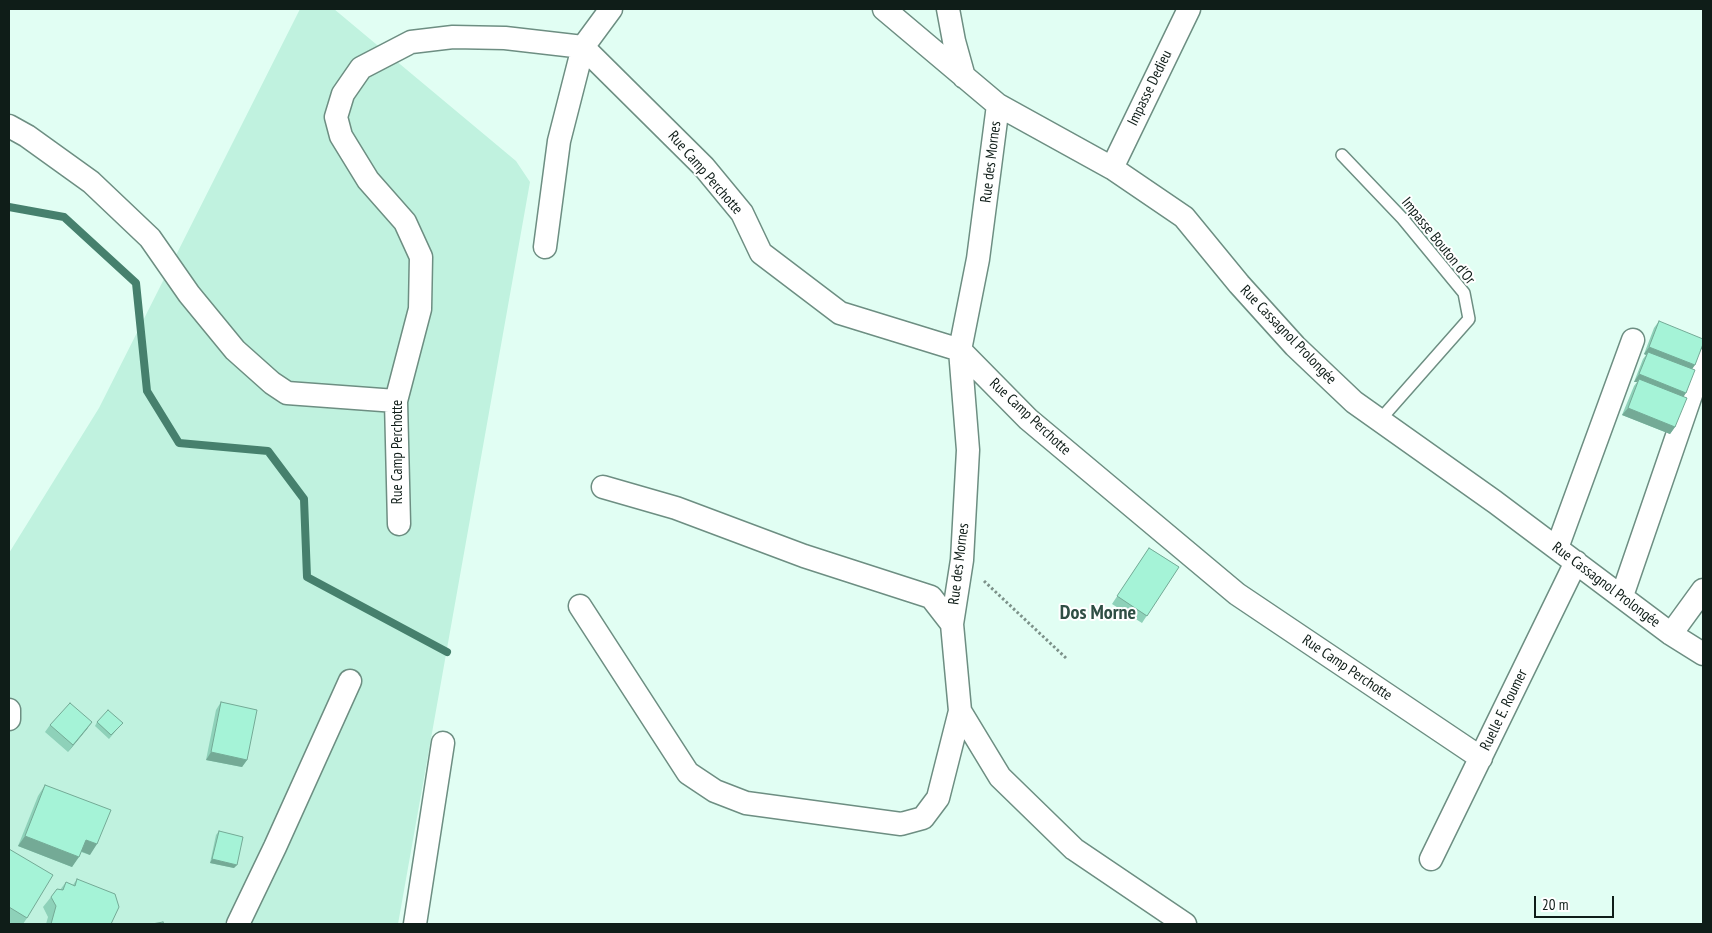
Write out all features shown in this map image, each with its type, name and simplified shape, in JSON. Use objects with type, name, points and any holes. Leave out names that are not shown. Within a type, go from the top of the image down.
[{"type":"street","points":[[545,247],[559,141],[583,48],[611,9]]},
{"type":"street","name":"Rue Cassagnol Prolongée","points":[[884,9],[998,105],[1112,168],[1184,217],[1239,284],[1295,346],[1354,402],[1495,502],[1671,634],[1703,654]]},
{"type":"street","points":[[948,9],[964,77]]},
{"type":"street","name":"Impasse Dedieu","points":[[1112,168],[1189,9]]},
{"type":"street","name":"Rue Camp Perchotte","points":[[398,524],[396,401],[420,309],[421,257],[405,222],[368,180],[341,136],[336,117],[343,94],[361,68],[411,42],[453,37],[504,38],[583,48],[637,99],[704,167],[742,213],[761,254],[840,314],[960,350],[1028,419],[1238,594],[1481,758]]},
{"type":"street","name":"Rue des Mornes","points":[[998,105],[978,259],[960,350],[968,450],[962,560],[952,624],[960,711],[1000,777],[1068,842],[1090,860],[1185,924]]},
{"type":"street","points":[[9,126],[27,136],[92,182],[150,238],[189,294],[235,350],[272,383],[287,393],[396,401]]},
{"type":"street","points":[[1557,548],[1633,340]]},
{"type":"street","points":[[1622,596],[1703,360]]},
{"type":"street","points":[[604,487],[676,508],[804,556],[931,597],[952,624]]},
{"type":"street","name":"Ruelle E. Roumer","points":[[1432,859],[1576,562]]},
{"type":"street","points":[[1671,634],[1703,590]]},
{"type":"street","points":[[580,606],[688,773],[715,791],[746,803],[901,824],[923,818],[938,798],[960,711]]},
{"type":"street","points":[[238,924],[350,681]]},
{"type":"street","points":[[9,710],[9,719]]},
{"type":"street","points":[[415,924],[443,743]]},
{"type":"lane","name":"Impasse Bouton d'Or","points":[[1342,155],[1403,219],[1464,293],[1469,319],[1379,421]]},
{"type":"path","points":[[962,560],[1066,658]]},
{"type":"green space","points":[[300,9],[334,9],[516,161],[530,182],[398,924],[9,924],[9,553],[99,408]]},
{"type":"building","points":[[1659,321],[1703,339],[1695,365],[1649,347]]},
{"type":"building","points":[[1648,352],[1695,370],[1686,393],[1639,374]]},
{"type":"building","points":[[1639,379],[1687,398],[1675,427],[1628,408]]},
{"type":"building","points":[[1149,548],[1179,567],[1147,616],[1117,596]]},
{"type":"building","points":[[221,702],[257,710],[247,760],[211,752]]},
{"type":"building","points":[[70,703],[92,722],[73,745],[50,725]]},
{"type":"building","points":[[108,710],[123,723],[111,735],[97,722]]},
{"type":"building","points":[[45,785],[111,810],[97,844],[86,840],[79,857],[25,836]]},
{"type":"building","points":[[219,831],[243,837],[237,865],[212,859]]},
{"type":"building","points":[[9,849],[53,875],[27,918],[9,907]]},
{"type":"building","points":[[77,879],[115,894],[119,907],[111,924],[51,924],[56,906],[51,897],[57,889],[63,890],[66,882],[75,886]]},
{"type":"waterway","points":[[9,207],[64,217],[136,283],[147,391],[179,443],[268,451],[304,499],[307,577],[447,652]]},
{"type":"district","name":"Dos Morne","points":[[1098,613]]}]
